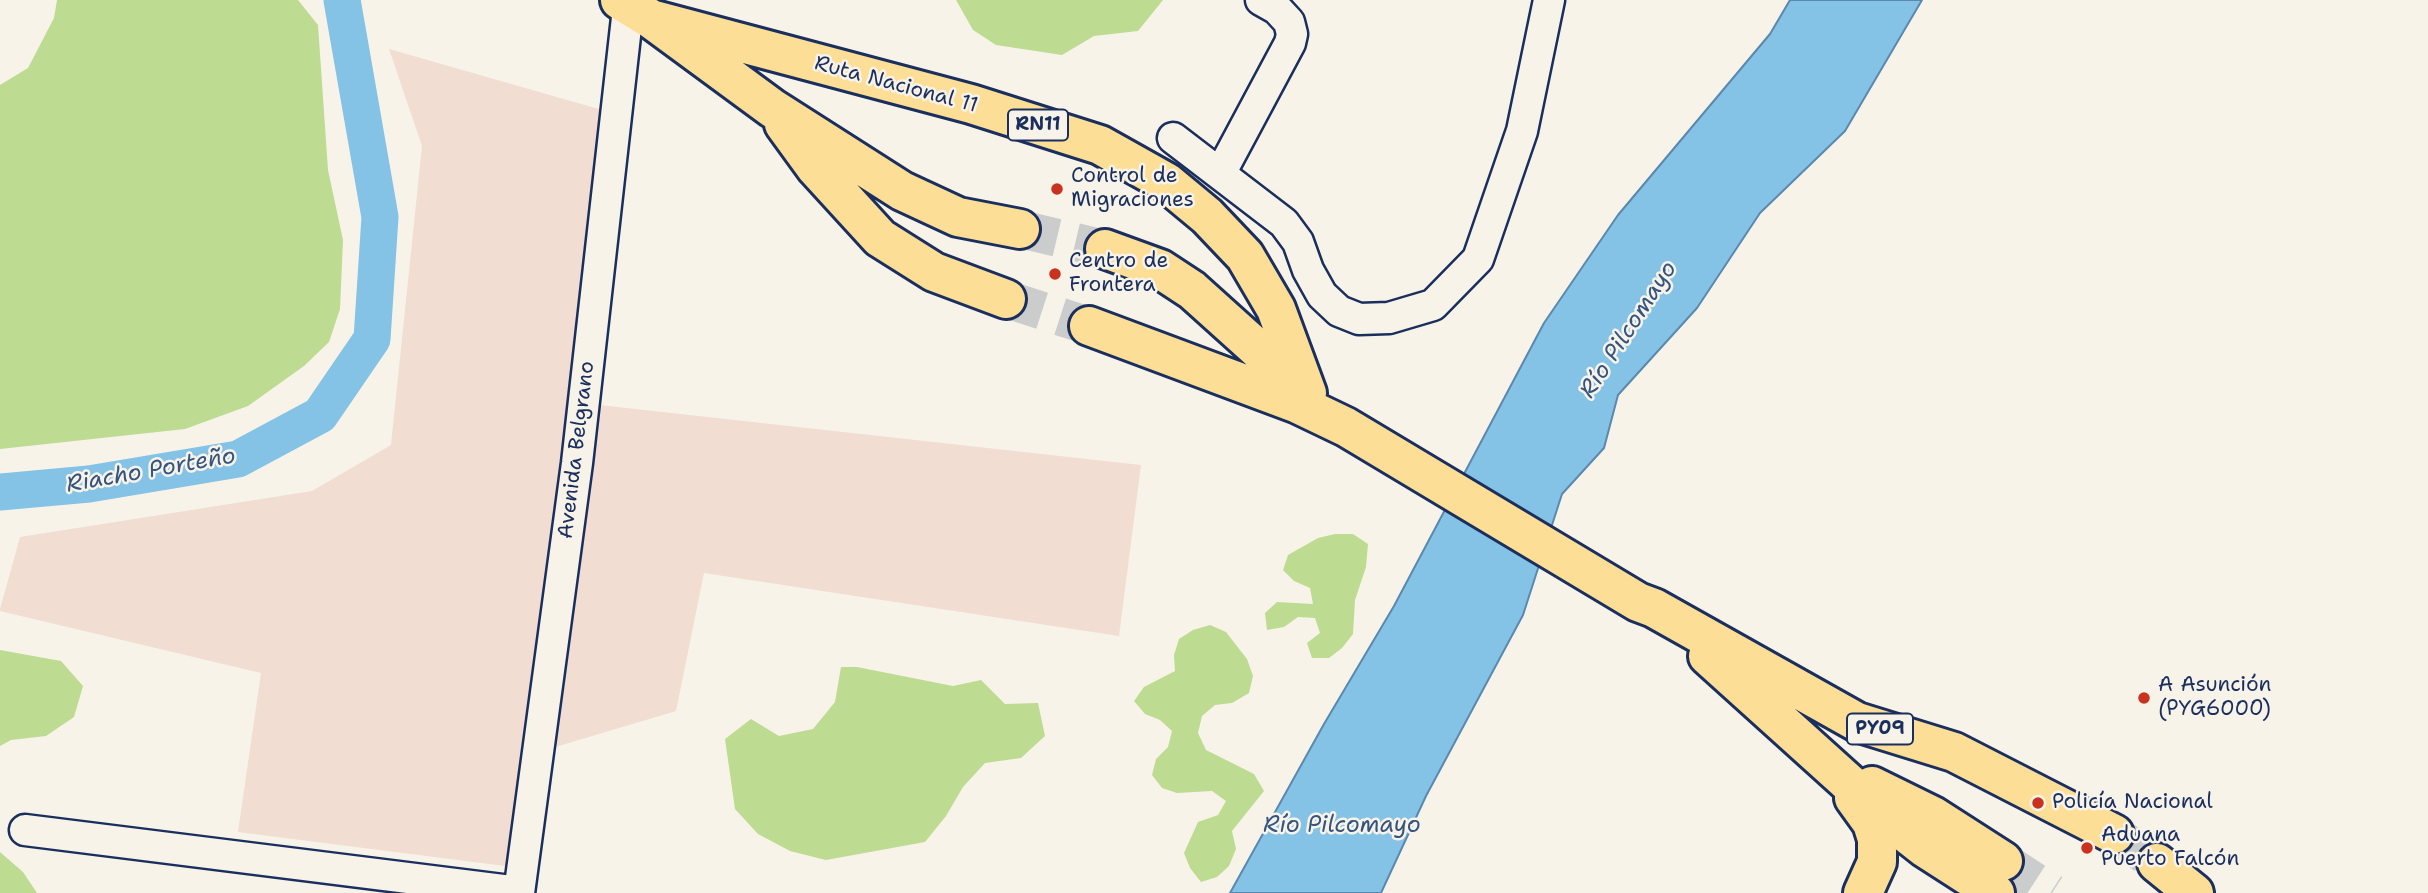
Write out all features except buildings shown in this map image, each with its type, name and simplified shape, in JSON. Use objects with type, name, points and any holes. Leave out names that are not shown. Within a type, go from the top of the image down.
[{"type":"highway","points":[[632,6],[772,108],[902,191],[958,217],[1020,229]]},
{"type":"highway","name":"Ruta Nacional 11","points":[[632,6],[971,104],[1100,145],[1166,182],[1207,216],[1245,256],[1276,309],[1307,393]]},
{"type":"highway","points":[[772,108],[816,168],[880,238],[934,272],[1006,299]]},
{"type":"highway","name":"Ruta Nacional 11","points":[[1105,249],[1160,270],[1192,290],[1346,427]]},
{"type":"highway","name":"Ruta Nacional 11","points":[[1089,326],[1298,404],[1346,427],[1507,524]]},
{"type":"highway","name":"PY09","points":[[1507,524],[1638,601],[1857,722],[1954,752],[2114,834]]},
{"type":"highway","name":"PY09","points":[[1654,608],[1925,848],[1999,877]]},
{"type":"highway","points":[[1827,763],[1854,820],[1857,837],[1840,893]]},
{"type":"highway","points":[[1827,763],[1872,823],[1877,839],[1877,862],[1863,893]]},
{"type":"highway","points":[[2157,863],[2194,893]]},
{"type":"street","points":[[1220,174],[1290,43],[1292,34],[1289,22],[1277,9],[1261,0]]},
{"type":"street","points":[[1173,138],[1284,223],[1298,242],[1308,270],[1322,295],[1339,311],[1359,319],[1389,318],[1433,304],[1478,259],[1522,131],[1549,0]]},
{"type":"street","name":"Avenida Belgrano","points":[[519,892],[577,463],[632,6]]},
{"type":"street","points":[[25,830],[519,892]]},
{"type":"shaded area","points":[[389,49],[602,110],[572,402],[1141,465],[1119,636],[704,573],[676,711],[525,756],[505,866],[238,832],[261,673],[0,609],[20,537],[312,491],[391,445],[422,146]]},
{"type":"green space","points":[[57,0],[298,0],[318,25],[328,170],[343,240],[340,309],[329,342],[304,366],[248,406],[185,429],[0,449],[0,85],[28,68],[54,18]]},
{"type":"green space","points":[[956,0],[1163,0],[1138,31],[1094,36],[1062,55],[996,45],[973,30]]},
{"type":"green space","points":[[1353,534],[1368,544],[1366,567],[1355,600],[1353,634],[1342,648],[1329,658],[1312,658],[1307,643],[1320,633],[1315,618],[1298,617],[1284,627],[1267,630],[1265,613],[1277,602],[1313,604],[1310,588],[1294,581],[1283,570],[1288,555],[1318,538]]},
{"type":"green space","points":[[1210,625],[1226,632],[1247,659],[1253,676],[1249,693],[1232,703],[1215,705],[1202,716],[1198,733],[1206,750],[1254,774],[1264,791],[1232,831],[1236,849],[1229,866],[1217,877],[1201,882],[1190,868],[1184,853],[1198,822],[1218,815],[1226,801],[1212,791],[1177,793],[1162,788],[1152,775],[1156,759],[1168,747],[1172,731],[1160,720],[1145,714],[1134,701],[1144,687],[1175,671],[1174,655],[1179,639],[1193,630]]},
{"type":"green space","points":[[0,650],[61,661],[83,686],[74,717],[46,736],[11,740],[0,746]]},
{"type":"green space","points":[[841,667],[857,667],[953,686],[981,680],[1005,704],[1038,703],[1045,736],[1021,758],[985,763],[963,787],[946,816],[925,842],[826,860],[790,851],[758,834],[735,809],[725,739],[751,719],[779,736],[813,729],[835,702]]},
{"type":"green space","points":[[0,852],[23,872],[37,893],[0,893]]},
{"type":"water","name":"Río Pilcomayo","points":[[1790,0],[1922,0],[1845,131],[1760,213],[1697,308],[1618,395],[1604,448],[1562,494],[1523,615],[1426,796],[1381,893],[1230,893],[1324,724],[1394,606],[1544,323],[1618,215],[1770,34]]},
{"type":"waterway","name":"Riacho Porteño","points":[[0,492],[89,484],[238,459],[320,415],[372,339],[380,217],[342,0]]},
{"type":"tunnel","points":[[1020,229],[1105,249]]},
{"type":"tunnel","points":[[1006,299],[1089,326]]},
{"type":"tunnel","points":[[2114,834],[2157,863]]},
{"type":"tunnel","points":[[2003,861],[2052,893]]},
{"type":"place","name":"Control de Migraciones","points":[[1057,189]]},
{"type":"place","name":"Centro de Frontera","points":[[1055,274]]},
{"type":"place","name":"A Asunción (PYG6000)","points":[[2144,698]]},
{"type":"place","name":"Policía Nacional","points":[[2038,803]]},
{"type":"place","name":"Aduana Puerto Falcón","points":[[2087,848]]}]
